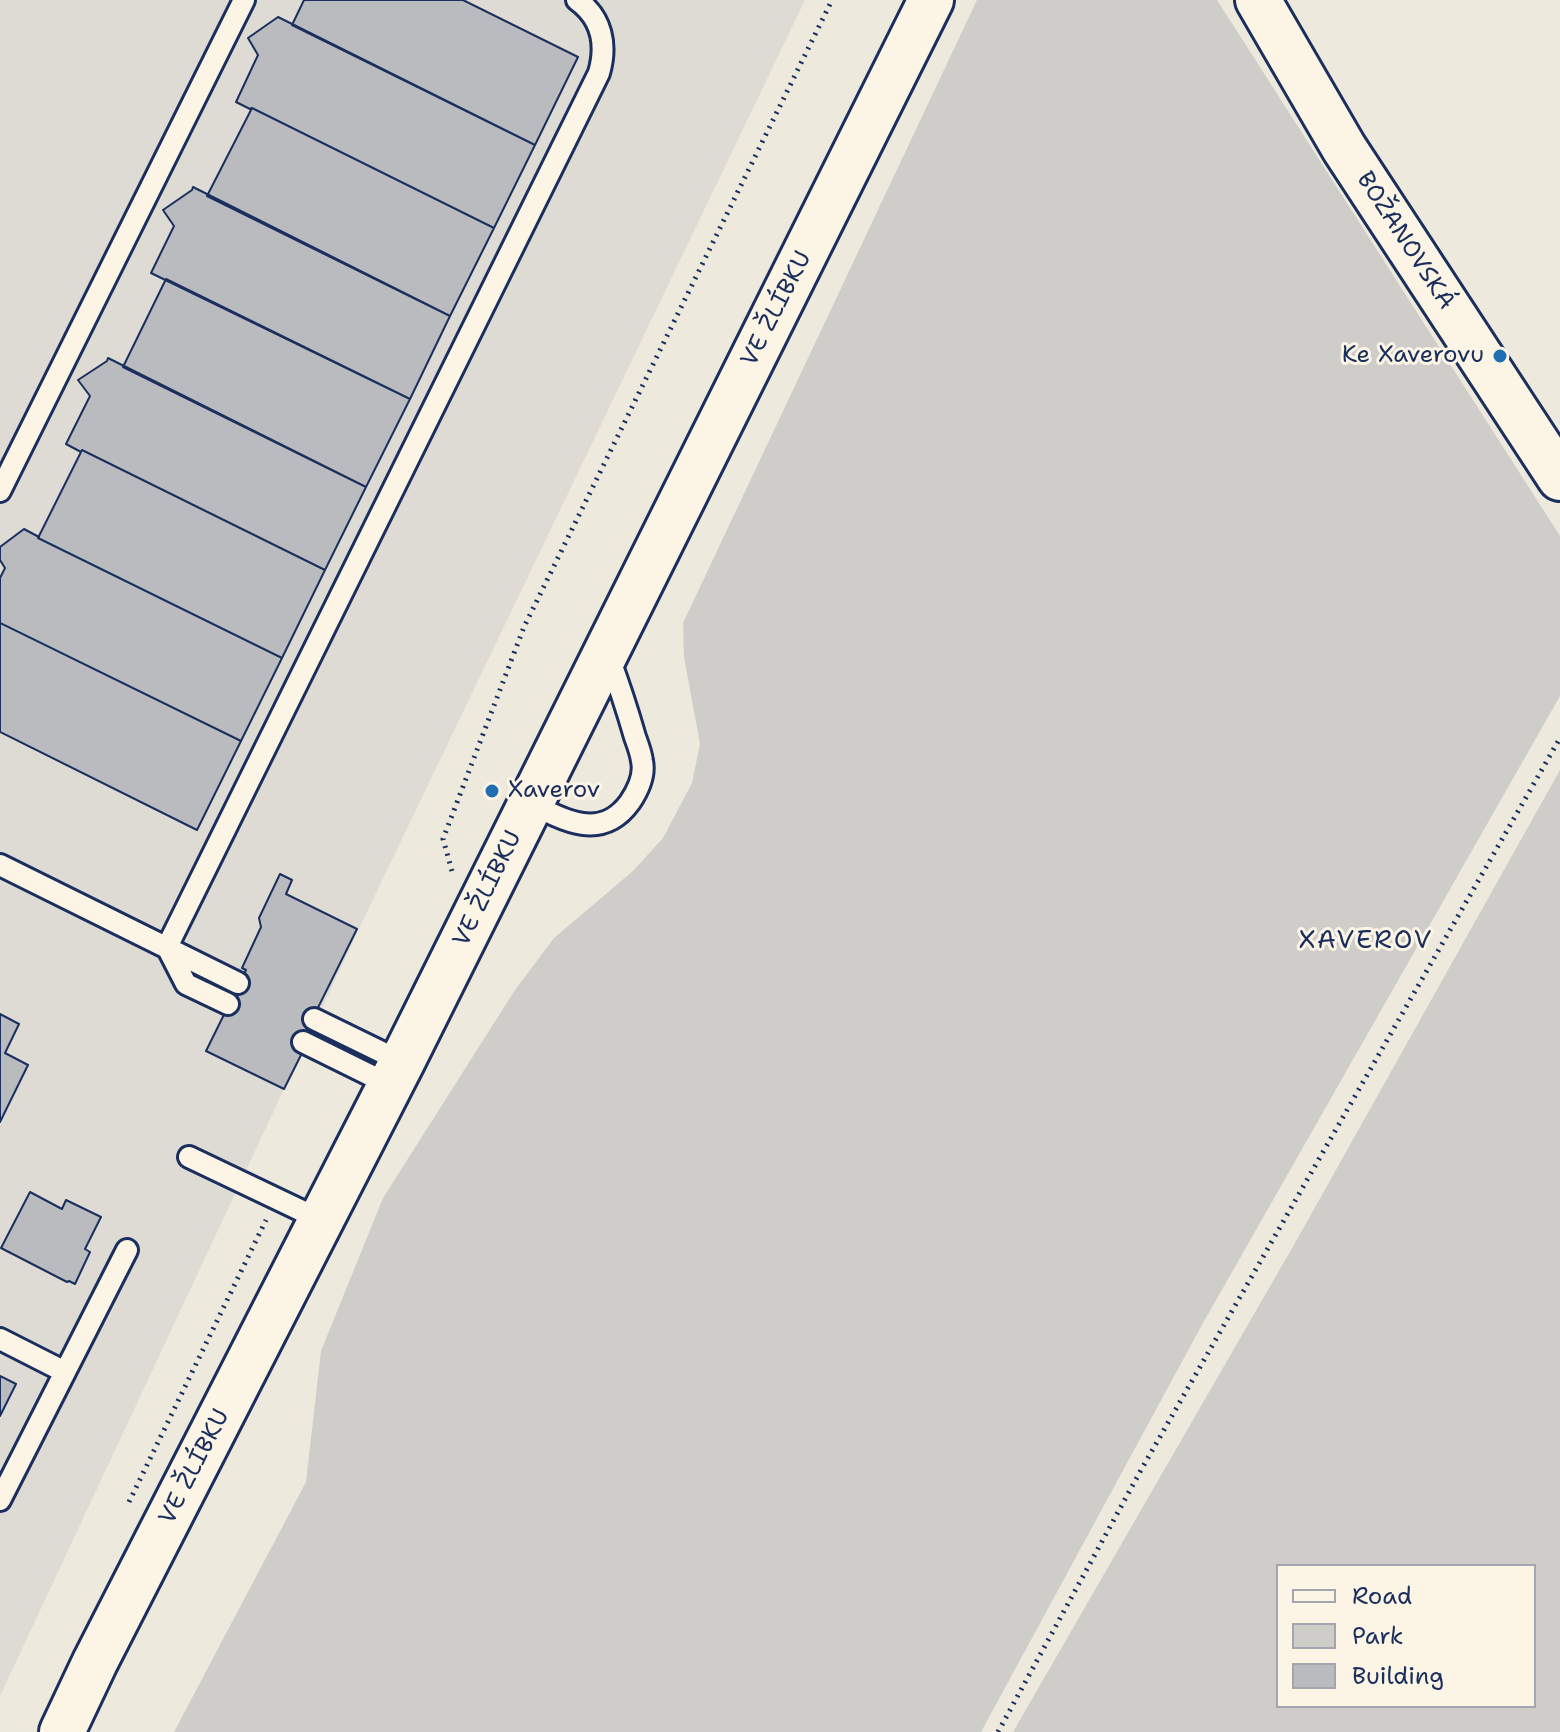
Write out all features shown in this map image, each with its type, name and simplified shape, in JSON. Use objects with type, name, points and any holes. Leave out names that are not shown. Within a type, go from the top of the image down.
[{"type":"street","name":"VE ŽLÍBKU","points":[[62,1732],[396,1074],[931,0]]},
{"type":"street","name":"BOŽANOVSKÁ","points":[[1258,0],[1344,148],[1560,478]]},
{"type":"lane","points":[[0,491],[244,0]]},
{"type":"lane","points":[[167,947],[599,73],[604,45],[601,31],[594,17],[577,0]]},
{"type":"lane","points":[[531,803],[559,818],[587,825],[608,821],[617,815],[641,781],[643,764],[606,650]]},
{"type":"lane","points":[[0,865],[238,983]]},
{"type":"lane","points":[[167,947],[186,984],[228,1004]]},
{"type":"lane","points":[[314,1019],[396,1074]]},
{"type":"lane","points":[[303,1042],[396,1074]]},
{"type":"lane","points":[[189,1157],[321,1220]]},
{"type":"lane","points":[[0,1500],[127,1250]]},
{"type":"lane","points":[[0,1339],[65,1372]]},
{"type":"path","points":[[468,928],[443,839],[524,627],[832,0]]},
{"type":"path","points":[[998,1732],[1203,1360],[1560,738]]},
{"type":"path","points":[[124,1512],[276,1199]]},
{"type":"shaded area","points":[[0,0],[805,0],[365,916],[0,1696]]},
{"type":"green space","points":[[977,0],[1217,0],[1560,536],[1560,696],[1203,1323],[981,1732],[174,1732],[306,1482],[321,1351],[383,1198],[515,990],[554,938],[633,871],[663,838],[692,783],[700,744],[684,657],[683,623]]},
{"type":"green space","points":[[1560,770],[1560,1732],[1013,1732],[1295,1243]]},
{"type":"building","points":[[304,0],[463,0],[578,57],[535,145],[292,25]]},
{"type":"building","points":[[278,17],[535,145],[494,228],[236,102],[258,55],[248,38]]},
{"type":"building","points":[[252,108],[494,228],[450,316],[207,196]]},
{"type":"building","points":[[193,187],[450,316],[410,399],[151,273],[174,226],[163,210]]},
{"type":"building","points":[[166,279],[410,399],[366,487],[123,367]]},
{"type":"building","points":[[108,358],[366,487],[325,570],[66,444],[90,396],[78,380]]},
{"type":"building","points":[[82,450],[325,570],[282,658],[38,538]]},
{"type":"building","points":[[24,529],[282,658],[241,741],[0,623],[0,578],[5,568],[0,560],[0,547]]},
{"type":"building","points":[[0,623],[241,741],[197,830],[0,732]]},
{"type":"building","points":[[280,874],[292,880],[286,894],[357,929],[298,1048],[303,1051],[284,1089],[206,1051],[246,970],[242,968],[261,927],[259,918]]},
{"type":"building","points":[[0,1014],[19,1024],[5,1053],[28,1065],[0,1122]]},
{"type":"building","points":[[30,1192],[62,1209],[66,1200],[101,1217],[85,1249],[90,1252],[75,1284],[1,1248]]},
{"type":"building","points":[[0,1376],[16,1384],[0,1416]]},
{"type":"place","name":"Ke Xaverovu","points":[[1500,356]]},
{"type":"place","name":"Xaverov","points":[[492,791]]},
{"type":"district","name":"XAVEROV","points":[[1366,941]]}]
